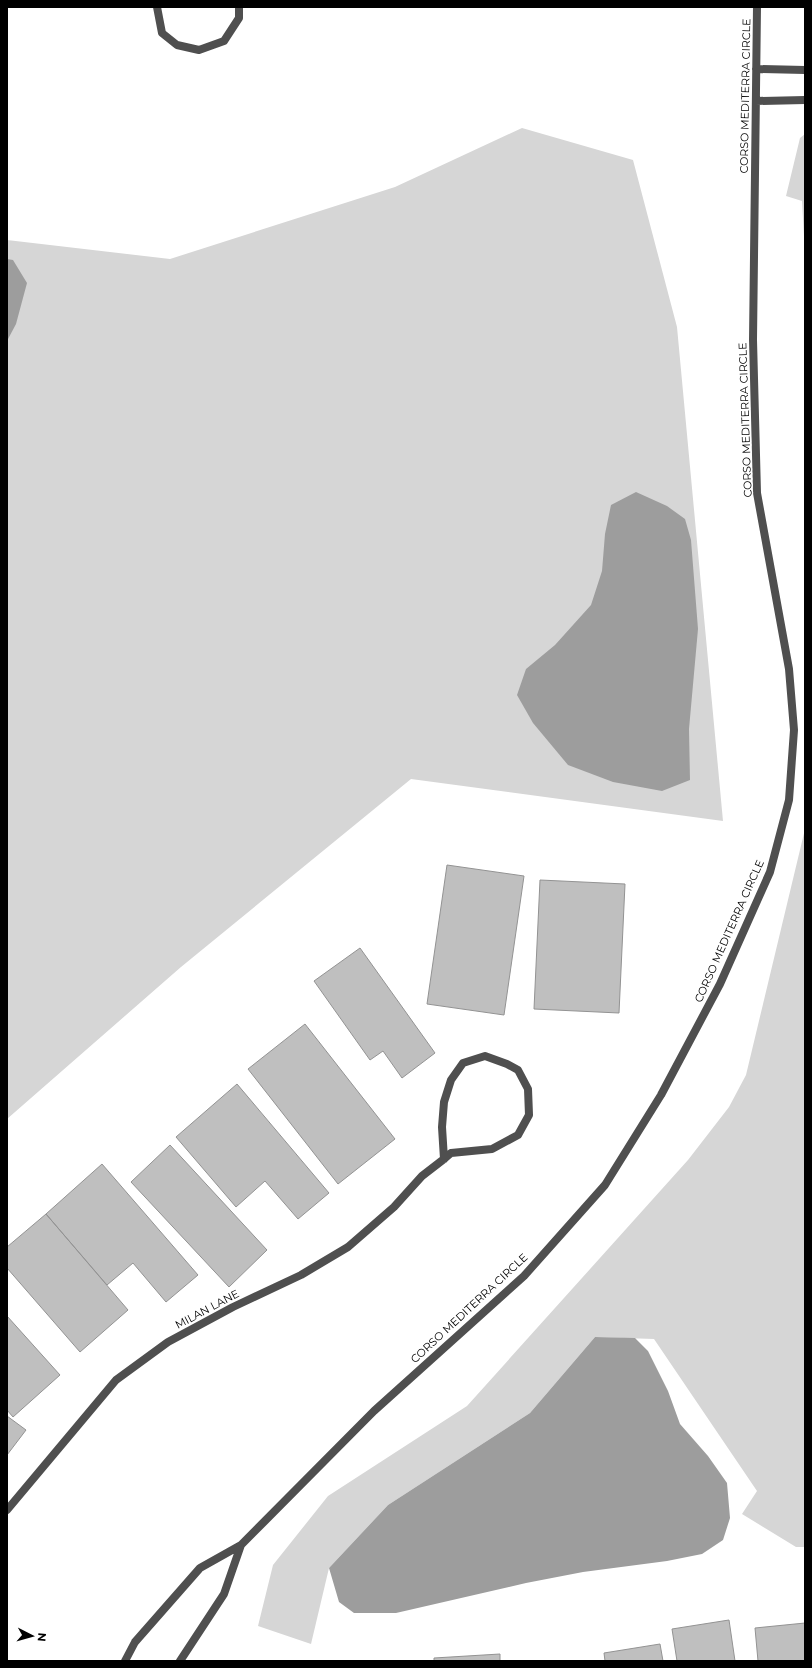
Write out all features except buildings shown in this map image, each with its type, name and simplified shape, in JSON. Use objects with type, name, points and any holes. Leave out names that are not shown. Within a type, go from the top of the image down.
[{"type":"street","points":[[157,7],[162,33],[177,44],[199,50],[224,41],[239,18],[238,7]]},
{"type":"street","name":"CORSO MEDITERRA CIRCLE","points":[[125,1661],[136,1642],[200,1568],[241,1545],[374,1411],[524,1276],[604,1185],[661,1095],[676,1068],[720,984],[770,872],[789,800],[794,730],[789,669],[757,493],[753,340],[757,7]]},
{"type":"street","points":[[756,69],[805,70]]},
{"type":"street","points":[[756,101],[805,100]]},
{"type":"street","name":"MILAN LANE","points":[[7,1510],[116,1380],[168,1342],[233,1307],[301,1276],[348,1247],[394,1207],[422,1176],[452,1153],[492,1149],[518,1135],[529,1115],[528,1089],[518,1070],[507,1064],[485,1056],[463,1063],[451,1080],[444,1102],[442,1127],[444,1159]]},
{"type":"street","name":"CORSO MEDITERRA CIRCLE","points":[[180,1661],[224,1594],[241,1545]]},
{"type":"shaded area","points":[[522,128],[633,160],[677,327],[723,821],[411,779],[181,967],[7,1119],[7,240],[170,259],[395,187]]},
{"type":"shaded area","points":[[805,134],[805,254],[802,201],[786,196],[800,138]]},
{"type":"shaded area","points":[[7,259],[13,260],[27,283],[16,324],[7,341]]},
{"type":"shaded area","points":[[636,492],[667,506],[685,519],[691,540],[698,629],[689,729],[690,780],[662,791],[613,782],[568,765],[533,723],[517,695],[526,669],[555,645],[591,605],[602,571],[605,534],[611,505]]},
{"type":"shaded area","points":[[805,829],[805,1547],[796,1547],[742,1514],[757,1491],[654,1339],[595,1337],[530,1413],[388,1505],[329,1568],[311,1644],[258,1626],[273,1565],[328,1496],[467,1406],[688,1160],[729,1107],[746,1075]]},
{"type":"shaded area","points":[[595,1337],[635,1338],[648,1351],[668,1391],[680,1424],[708,1456],[727,1483],[730,1518],[723,1540],[702,1554],[667,1561],[583,1572],[526,1583],[396,1613],[354,1613],[339,1602],[329,1568],[388,1505],[530,1413]]}]
